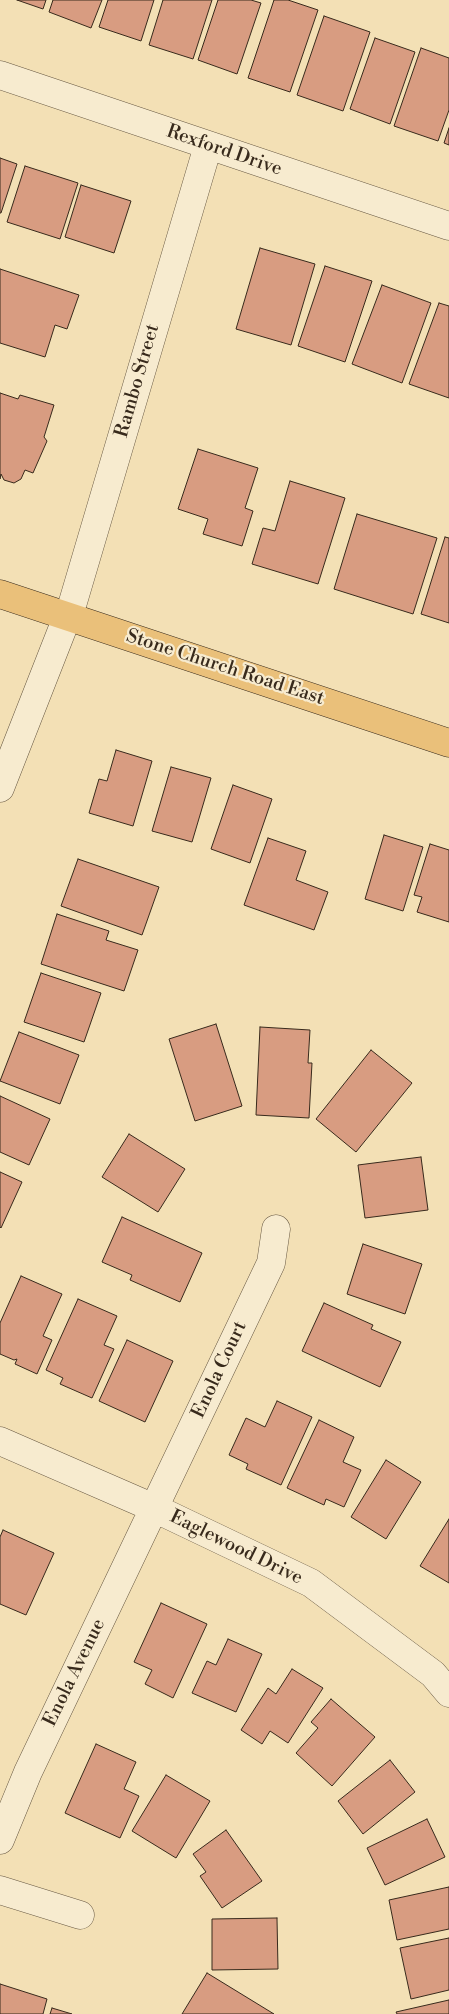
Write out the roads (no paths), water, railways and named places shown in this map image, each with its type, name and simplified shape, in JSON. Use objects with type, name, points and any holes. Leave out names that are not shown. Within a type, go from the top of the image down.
[{"type":"main road","name":"Stone Church Road East","points":[[0,594],[449,743]]},
{"type":"street","name":"Rexford Drive","points":[[0,75],[449,226]]},
{"type":"street","name":"Rambo Street","points":[[0,788],[68,616],[208,146]]},
{"type":"street","name":"Enola Court","points":[[154,1508],[271,1263],[276,1229]]},
{"type":"street","name":"Eaglewood Drive","points":[[0,1441],[154,1508],[311,1583],[433,1674],[448,1689]]},
{"type":"street","name":"Enola Avenue","points":[[0,1840],[28,1772],[154,1508]]},
{"type":"street","points":[[0,1890],[80,1915]]}]
